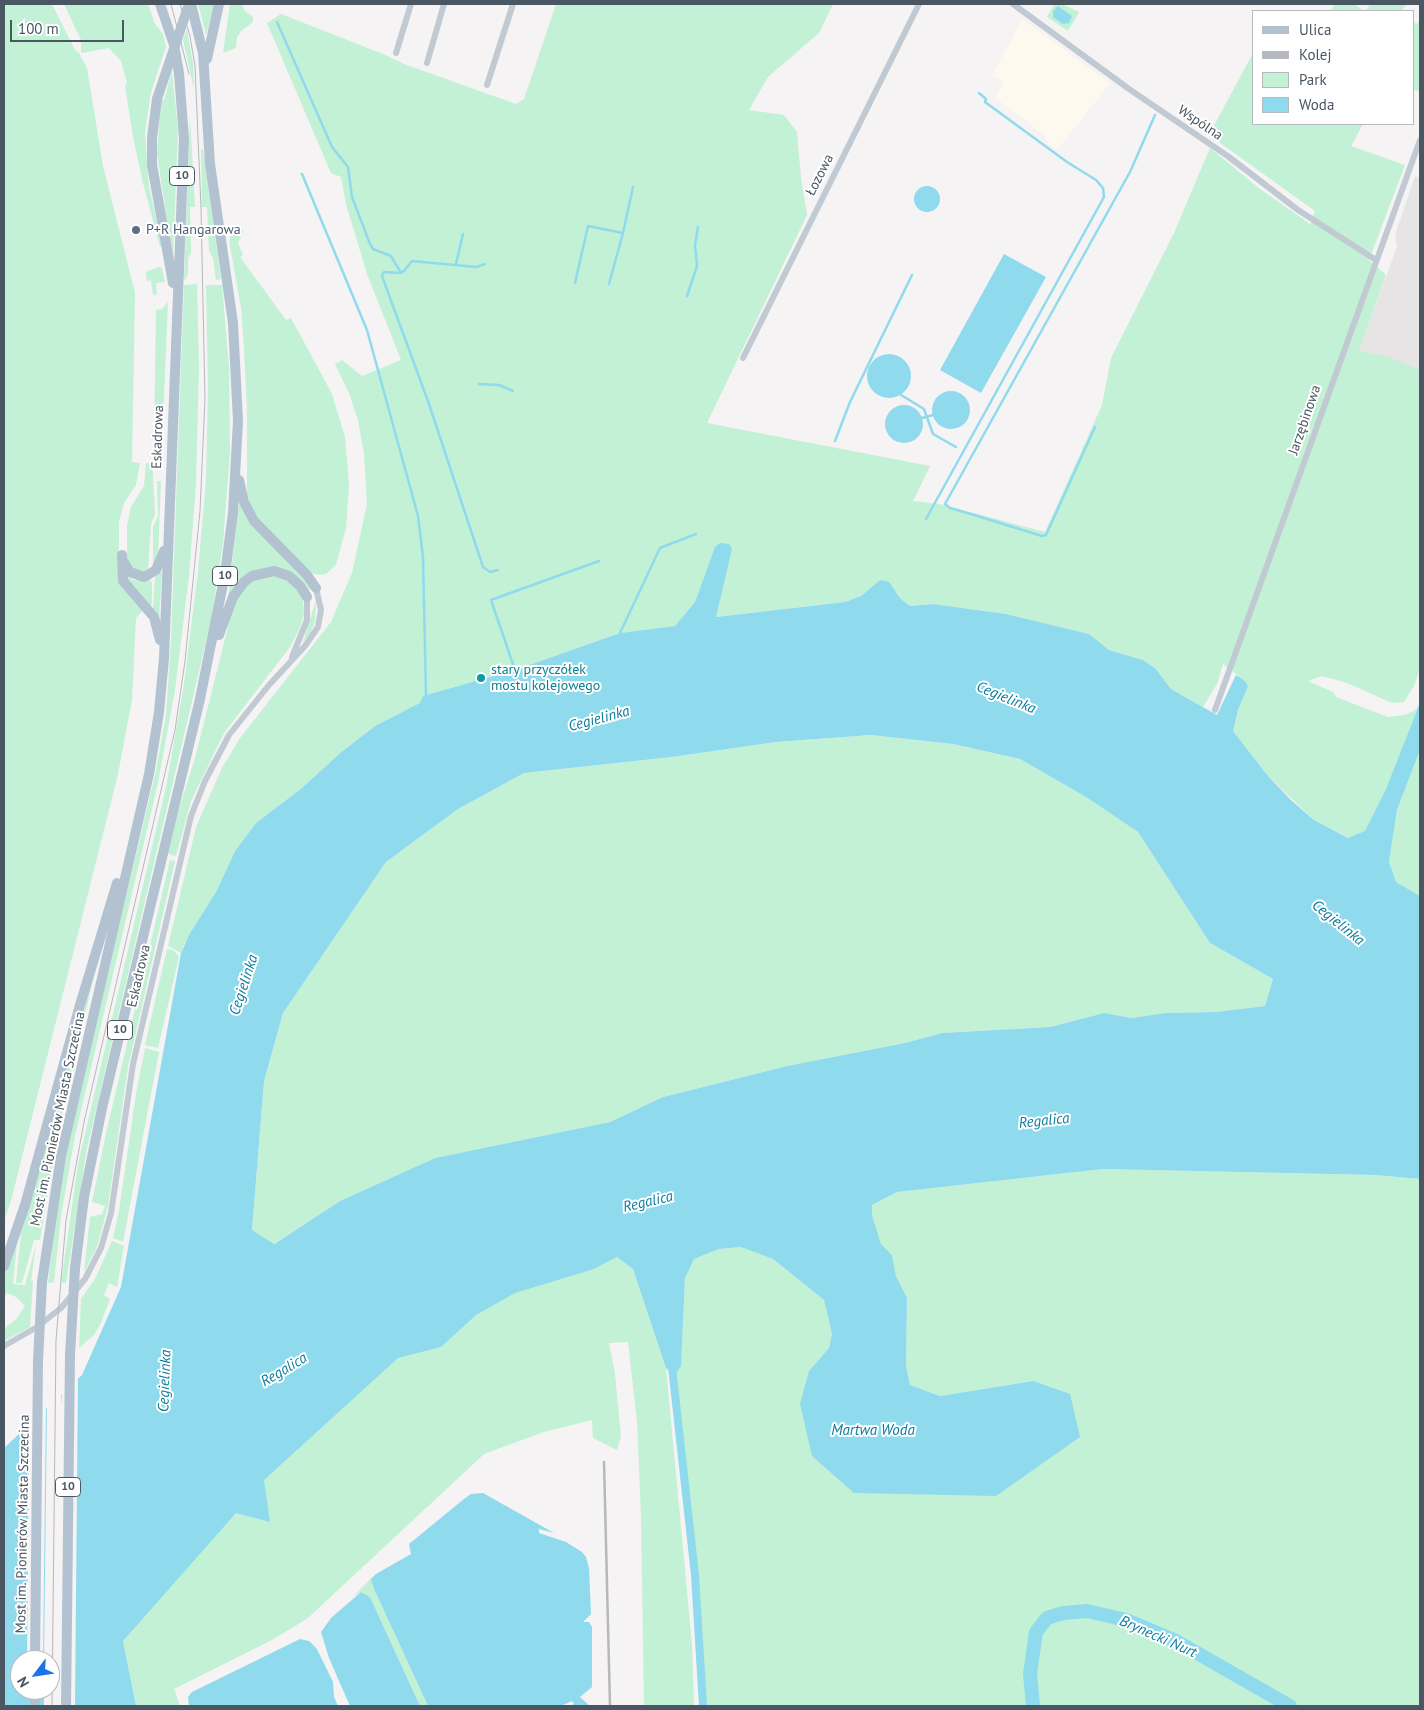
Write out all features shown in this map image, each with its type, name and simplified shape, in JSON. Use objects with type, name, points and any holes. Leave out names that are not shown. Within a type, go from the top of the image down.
[{"type":"main road","name":"Eskadrowa","points":[[136,828],[158,730],[164,658],[184,139],[182,97],[174,46],[160,4]]},
{"type":"main road","points":[[176,308],[152,165],[152,138],[157,99],[190,4]]},
{"type":"main road","name":"10","points":[[66,1706],[70,1355],[74,1268],[84,1197],[102,1108],[200,699],[227,559],[237,452],[238,388],[233,324],[210,164],[203,53],[190,4]]},
{"type":"main road","points":[[206,110],[206,63],[219,4]]},
{"type":"main road","points":[[237,452],[240,488],[248,511],[261,529],[301,569],[316,588]]},
{"type":"main road","points":[[164,658],[155,618],[126,586],[121,572],[122,555],[125,566],[134,575],[144,577],[153,573],[160,563],[168,538]]},
{"type":"main road","points":[[200,699],[228,609],[244,582],[266,571],[282,573],[295,580],[307,597]]},
{"type":"main road","points":[[4,1266],[20,1222],[80,1005],[136,828]]},
{"type":"main road","name":"Most im. Pionierów Miasta Szczecina","points":[[36,1650],[38,1361],[42,1282],[61,1156],[136,828]]},
{"type":"street","points":[[396,53],[411,4]]},
{"type":"street","points":[[427,62],[444,4]]},
{"type":"street","points":[[487,85],[513,4]]},
{"type":"street","name":"Łozowa","points":[[742,358],[919,4]]},
{"type":"street","name":"Wspólna","points":[[1013,4],[1132,92],[1229,157],[1292,205],[1376,260]]},
{"type":"street","name":"Jarzębinowa","points":[[1215,710],[1420,140]]},
{"type":"street","name":"Eskadrowa","points":[[4,1346],[37,1327],[66,1304],[89,1272],[101,1248],[111,1213],[133,1064],[188,824],[205,781],[230,735],[291,658],[305,646],[318,627],[321,618],[316,588]]},
{"type":"street","name":"Eskadrowa","points":[[291,658],[306,620],[307,597]]},
{"type":"shaded area","points":[[1022,19],[1110,83],[1057,150],[1048,144],[1045,136],[996,98],[1004,82],[992,76]]},
{"type":"shaded area","points":[[1415,176],[1420,178],[1420,504],[1354,364],[1397,247],[1395,235]]},
{"type":"green space","points":[[4,4],[52,4],[75,50],[79,53],[87,68],[103,166],[135,293],[132,462],[140,463],[136,485],[124,503],[119,521],[119,579],[144,609],[136,618],[132,700],[118,774],[12,1197],[4,1221]]},
{"type":"green space","points":[[64,4],[148,4],[155,24],[163,34],[166,47],[151,92],[145,132],[149,187],[162,246],[160,247],[133,137],[125,86],[127,83],[121,61],[109,48],[81,53],[81,40]]},
{"type":"green space","points":[[198,4],[215,4],[206,35],[201,15]]},
{"type":"green space","points":[[230,4],[242,4],[245,11],[253,17],[253,22],[241,31],[237,38],[236,48],[223,53]]},
{"type":"green space","points":[[556,4],[833,4],[819,33],[768,77],[749,110],[784,115],[797,132],[801,178],[807,215],[707,423],[930,466],[913,501],[940,504],[1045,532],[1102,405],[1111,358],[1174,233],[1210,148],[1260,189],[1310,224],[1315,211],[1209,135],[1252,55],[1252,125],[1362,125],[1351,146],[1405,165],[1369,260],[1386,275],[1359,351],[1386,356],[1420,370],[1420,669],[1414,686],[1404,702],[1392,703],[1347,683],[1322,676],[1308,681],[1333,692],[1336,697],[1388,717],[1404,715],[1414,711],[1420,704],[1371,834],[1349,838],[1314,820],[1268,776],[1233,731],[1247,686],[1244,680],[1223,664],[1217,684],[1203,707],[1171,689],[1155,668],[1143,660],[1109,650],[1089,634],[1006,614],[933,604],[910,606],[901,599],[898,593],[880,580],[861,596],[845,602],[715,617],[732,549],[715,548],[695,602],[675,626],[620,633],[515,670],[424,696],[421,703],[375,726],[339,754],[302,788],[256,823],[235,851],[216,892],[184,944],[181,953],[168,946],[196,827],[222,768],[240,738],[331,622],[352,573],[367,504],[364,454],[358,420],[349,393],[335,364],[342,360],[362,376],[401,360],[367,274],[346,204],[341,177],[331,173],[267,23],[281,14],[404,64],[516,104],[524,99]]},
{"type":"green space","points":[[1054,4],[1062,4],[1079,12],[1068,31],[1047,17]]},
{"type":"green space","points":[[1335,4],[1353,4],[1363,10],[1331,10]]},
{"type":"green space","points":[[1370,4],[1406,4],[1403,10],[1367,10]]},
{"type":"green space","points":[[1420,19],[1420,92],[1414,89],[1414,22],[1417,24]]},
{"type":"green space","points":[[187,29],[193,63],[194,89],[183,40]]},
{"type":"green space","points":[[172,71],[178,130],[173,260],[157,153],[161,100],[164,100]]},
{"type":"green space","points":[[190,117],[195,207],[190,207],[191,252],[188,259],[188,274],[184,281]]},
{"type":"green space","points":[[201,149],[203,149],[221,279],[216,280],[213,258],[209,251],[207,207],[202,207]]},
{"type":"green space","points":[[241,227],[243,231],[238,243],[243,255],[240,257],[286,320],[291,318],[332,394],[345,437],[349,486],[346,528],[336,565],[326,574],[318,575],[311,573],[254,515],[247,495],[247,410],[244,347],[241,308],[230,246],[230,229]]},
{"type":"green space","points":[[159,267],[162,268],[165,282],[156,283],[157,294],[153,295],[151,280],[147,281],[146,272]]},
{"type":"green space","points":[[197,284],[199,366],[196,484],[189,576],[175,690],[158,783],[75,1136],[61,1216],[54,1282],[48,1283],[60,1185],[73,1119],[155,775],[166,715],[171,639],[184,285]]},
{"type":"green space","points":[[206,285],[222,285],[229,367],[230,452],[223,544],[211,621],[87,1148],[66,1283],[61,1283],[78,1164],[166,787],[184,684],[198,571],[206,481],[208,387]]},
{"type":"green space","points":[[168,302],[162,447],[159,447],[154,440],[156,310],[162,309]]},
{"type":"green space","points":[[146,463],[151,463],[153,474],[155,515],[151,524],[148,568],[143,573],[132,569],[127,557],[127,525],[131,507],[144,486]]},
{"type":"green space","points":[[157,481],[161,481],[158,558],[153,567],[153,527],[158,516]]},
{"type":"green space","points":[[239,503],[305,578],[312,589],[309,590],[299,579],[272,568],[228,598]]},
{"type":"green space","points":[[124,572],[133,580],[150,579],[152,583],[152,604],[149,607],[131,587]]},
{"type":"green space","points":[[160,572],[162,573],[159,619],[153,611],[155,576]]},
{"type":"green space","points":[[279,576],[294,585],[303,600],[304,615],[299,630],[290,647],[224,733],[191,801],[176,856],[171,855],[168,853],[178,812],[195,758],[233,607],[244,587],[259,577]]},
{"type":"green space","points":[[316,600],[315,622],[310,634],[303,642]]},
{"type":"green space","points":[[871,735],[953,744],[1020,759],[1086,797],[1138,832],[1210,943],[1273,979],[1265,1006],[1216,1012],[1166,1013],[1131,1018],[1104,1013],[1050,1027],[942,1033],[905,1043],[787,1066],[663,1097],[610,1122],[435,1158],[340,1201],[273,1244],[252,1230],[264,1081],[283,1013],[386,862],[458,809],[524,773],[672,757],[776,742]]},
{"type":"green space","points":[[1420,750],[1420,896],[1396,882],[1389,862],[1397,810]]},
{"type":"green space","points":[[170,860],[175,861],[128,1067],[108,1206],[97,1247],[84,1272],[90,1217],[102,1214],[105,1206],[92,1202],[107,1129]]},
{"type":"green space","points":[[167,949],[173,950],[179,957],[158,1048],[145,1045]]},
{"type":"green space","points":[[96,966],[57,1138],[40,1240],[34,1240],[22,1283],[16,1283],[21,1233]]},
{"type":"green space","points":[[145,1048],[159,1052],[123,1242],[113,1238]]},
{"type":"green space","points":[[1103,1169],[1376,1175],[1420,1179],[1420,1706],[703,1706],[695,1575],[674,1377],[681,1365],[685,1278],[694,1259],[719,1249],[742,1247],[773,1259],[824,1300],[832,1334],[829,1348],[809,1371],[812,1456],[1033,1381],[940,1396],[910,1385],[906,1365],[907,1298],[896,1276],[892,1255],[881,1244],[872,1215],[872,1205],[897,1192]]},
{"type":"green space","points":[[112,1241],[124,1246],[117,1287],[109,1283],[104,1295],[110,1299],[101,1323],[94,1335],[79,1348],[81,1299],[95,1279]]},
{"type":"green space","points":[[17,1244],[13,1284],[25,1285],[36,1245],[31,1281],[33,1281],[30,1327],[4,1341],[4,1329],[17,1318],[25,1306],[16,1297],[7,1293],[4,1297],[4,1274]]},
{"type":"green space","points":[[617,1257],[633,1269],[666,1368],[692,1644],[694,1706],[644,1706],[641,1516],[637,1422],[628,1342],[609,1343],[615,1374],[621,1436],[617,1450],[593,1438],[592,1420],[544,1432],[484,1454],[308,1618],[272,1640],[174,1689],[180,1706],[136,1706],[123,1641],[258,1467],[475,1298],[594,1269]]},
{"type":"green space","points":[[373,1576],[374,1589],[428,1706],[420,1706],[370,1597],[361,1592],[354,1596]]},
{"type":"water","points":[[1058,6],[1072,16],[1069,23],[1063,24],[1053,17],[1053,11]]},
{"type":"water","points":[[927,186],[936,190],[940,199],[936,208],[927,212],[918,208],[914,199],[918,190]]},
{"type":"water","points":[[1004,254],[1046,277],[981,393],[940,370]]},
{"type":"water","points":[[889,354],[901,358],[907,364],[911,376],[907,388],[901,394],[889,398],[877,394],[871,388],[867,376],[871,364],[877,358]]},
{"type":"water","points":[[951,391],[958,392],[964,397],[969,403],[969,417],[964,423],[958,428],[951,429],[944,428],[938,423],[933,417],[932,410],[933,403],[938,397],[944,392]]},
{"type":"water","points":[[904,405],[911,406],[917,411],[922,417],[922,431],[917,437],[911,442],[904,443],[897,442],[891,437],[886,431],[885,424],[886,417],[891,411],[897,406]]},
{"type":"water","points":[[720,543],[729,544],[732,549],[716,617],[845,602],[861,596],[880,580],[889,582],[901,599],[910,606],[933,604],[1006,614],[1089,634],[1109,650],[1143,660],[1155,668],[1171,689],[1217,715],[1236,675],[1244,680],[1248,686],[1238,710],[1233,731],[1268,776],[1292,801],[1314,820],[1348,838],[1365,831],[1386,789],[1420,703],[1420,750],[1397,810],[1389,862],[1396,882],[1420,896],[1420,1179],[1376,1175],[1103,1169],[897,1192],[872,1205],[872,1215],[881,1244],[892,1255],[896,1276],[907,1298],[906,1365],[910,1385],[940,1396],[1033,1381],[1070,1394],[1080,1437],[996,1496],[854,1493],[812,1456],[800,1404],[809,1371],[829,1348],[832,1334],[824,1300],[773,1259],[741,1247],[719,1249],[694,1259],[685,1278],[681,1366],[674,1377],[666,1368],[633,1269],[617,1257],[594,1269],[515,1293],[476,1315],[441,1347],[398,1358],[264,1480],[270,1522],[236,1513],[123,1641],[136,1706],[4,1706],[4,1448],[82,1375],[121,1287],[181,953],[189,935],[216,892],[235,851],[256,823],[302,788],[339,754],[375,726],[420,703],[423,696],[515,670],[620,633],[675,626],[695,602],[715,547]],"holes":[[[871,735],[953,744],[1020,759],[1086,797],[1138,832],[1210,943],[1273,979],[1265,1006],[1216,1012],[1166,1013],[1131,1018],[1104,1013],[1050,1027],[942,1033],[905,1043],[787,1066],[663,1097],[610,1122],[435,1158],[340,1201],[274,1244],[252,1230],[264,1081],[283,1013],[386,862],[458,809],[524,773],[672,757],[776,742]]]},
{"type":"water","points":[[483,1493],[554,1533],[539,1529],[539,1533],[566,1542],[582,1552],[586,1557],[589,1568],[591,1614],[583,1622],[589,1622],[592,1627],[592,1687],[580,1697],[590,1706],[569,1706],[574,1704],[572,1701],[561,1706],[428,1706],[371,1579],[376,1574],[411,1554],[409,1544],[464,1499],[471,1494]]},
{"type":"water","points":[[361,1592],[370,1597],[420,1706],[350,1706],[329,1658],[321,1632],[331,1618]]},
{"type":"water","points":[[300,1639],[309,1641],[317,1649],[333,1682],[334,1697],[338,1706],[189,1706],[188,1697],[192,1692]]},
{"type":"pier","points":[[78,1375],[75,1706],[44,1706],[44,1700],[60,1700],[60,1650],[44,1650],[47,1405],[61,1392],[61,1406],[62,1391]]},
{"type":"pier","points":[[46,1406],[43,1650],[27,1650],[29,1422]]},
{"type":"waterway","points":[[277,22],[332,147],[348,167],[352,197],[370,244],[373,249],[391,256],[401,273]]},
{"type":"waterway","points":[[926,519],[1104,197],[1103,188],[1096,180],[1067,162],[985,102],[986,99],[979,93]]},
{"type":"waterway","points":[[1095,427],[1046,535],[1042,536],[950,508],[945,504],[1130,172],[1155,115]]},
{"type":"waterway","points":[[302,174],[367,330],[418,516],[423,557],[426,695]]},
{"type":"waterway","points":[[575,283],[588,226],[623,233],[633,187]]},
{"type":"waterway","points":[[687,296],[697,266],[695,245],[698,227]]},
{"type":"waterway","points":[[609,284],[623,233]]},
{"type":"waterway","points":[[456,264],[463,234]]},
{"type":"waterway","points":[[485,264],[476,267],[412,261],[404,271],[399,273],[384,272],[382,276],[429,404],[483,567],[490,572],[498,570]]},
{"type":"waterway","points":[[835,441],[850,402],[912,275]]},
{"type":"waterway","points":[[479,384],[499,385],[513,391]]},
{"type":"waterway","points":[[901,395],[924,409],[933,434],[956,447]]},
{"type":"waterway","points":[[922,418],[933,415]]},
{"type":"waterway","points":[[620,633],[660,548],[696,534]]},
{"type":"waterway","points":[[515,670],[491,600],[599,561]]},
{"type":"waterway","points":[[672,1367],[695,1575],[703,1706]]},
{"type":"waterway","name":"Brynecki Nurt","points":[[1033,1706],[1030,1674],[1036,1632],[1047,1618],[1063,1613],[1087,1611],[1126,1620],[1176,1641],[1290,1706]]},
{"type":"tram line","points":[[171,4],[189,74]]},
{"type":"tram line","points":[[52,1706],[56,1340],[66,1220],[84,1122],[175,730],[185,661],[200,511],[205,399],[201,208],[195,66],[190,36],[180,4]]},
{"type":"railway","points":[[604,1462],[610,1706]]},
{"type":"place","name":"P+R Hangarowa","points":[[136,230]]},
{"type":"place","name":"stary przyczółek mostu kolejowego","points":[[481,678]]},
{"type":"water label","name":"Cegielinka","points":[[1006,698]]},
{"type":"water label","name":"Cegielinka","points":[[599,719]]},
{"type":"water label","name":"Cegielinka","points":[[1338,923]]},
{"type":"water label","name":"Cegielinka","points":[[244,985]]},
{"type":"water label","name":"Regalica","points":[[1044,1121]]},
{"type":"water label","name":"Regalica","points":[[648,1202]]},
{"type":"water label","name":"Regalica","points":[[284,1370]]},
{"type":"water label","name":"Cegielinka","points":[[165,1381]]},
{"type":"water label","name":"Martwa Woda","points":[[873,1431]]}]
